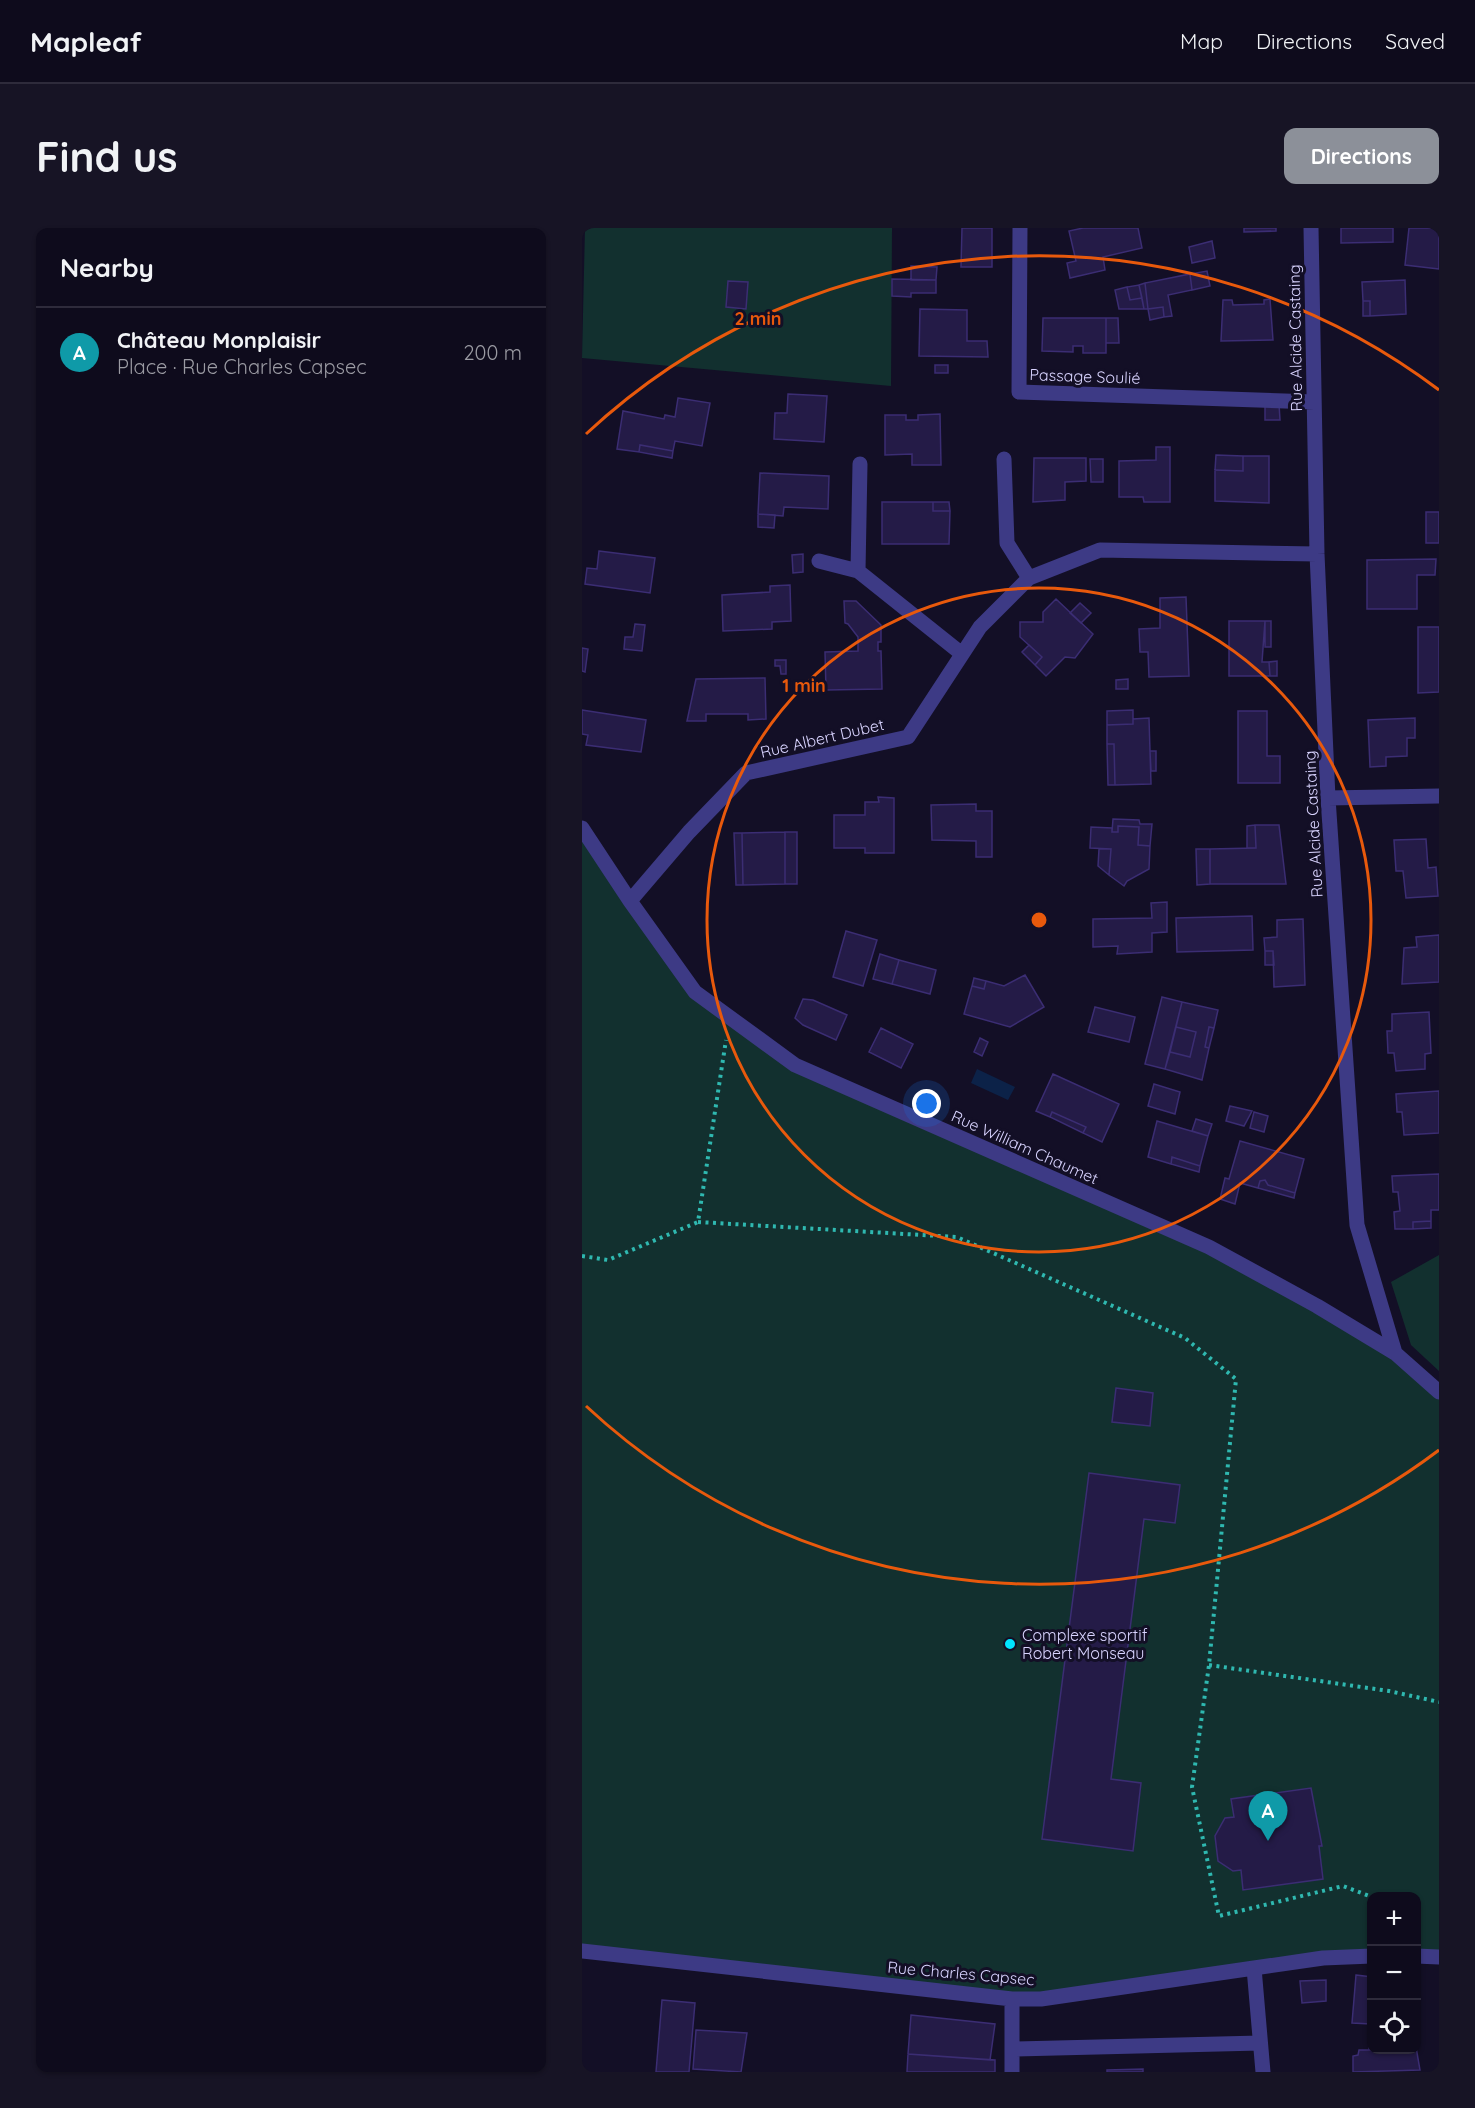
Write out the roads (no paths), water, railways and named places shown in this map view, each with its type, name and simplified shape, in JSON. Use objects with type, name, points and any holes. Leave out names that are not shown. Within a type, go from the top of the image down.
[{"type":"street","name":"Passage Soulié","points":[[1020,228],[1019,392],[1314,402]]},
{"type":"street","name":"Rue Alcide Castaing","points":[[1311,228],[1317,554],[1328,798],[1357,1225],[1395,1353]]},
{"type":"street","points":[[1004,459],[1006,543],[1029,578]]},
{"type":"street","points":[[858,571],[860,464]]},
{"type":"street","name":"Rue Albert Dubet","points":[[630,902],[689,832],[746,773],[838,750],[908,737],[980,627],[1029,578],[1100,550],[1317,554]]},
{"type":"street","points":[[819,561],[858,571],[962,654]]},
{"type":"street","points":[[1328,798],[1439,796]]},
{"type":"street","name":"Rue William Chaumet","points":[[582,828],[630,902],[695,992],[795,1065],[1209,1247],[1317,1306],[1395,1353]]},
{"type":"street","points":[[1395,1353],[1439,1392]]},
{"type":"street","name":"Rue Charles Capsec","points":[[582,1951],[1012,1999],[1041,1999],[1323,1958],[1367,1956]]},
{"type":"street","points":[[1421,1956],[1439,1957]]},
{"type":"street","points":[[1254,1968],[1263,2072]]},
{"type":"street","points":[[1012,1999],[1012,2072]]},
{"type":"street","points":[[1012,2049],[1260,2043]]},
{"type":"water","points":[[977,1069],[1015,1087],[1008,1100],[971,1083]]},
{"type":"place","name":"Complexe sportif Robert Monseau","points":[[1010,1644]]},
{"type":"place","name":"Château Monplaisir","points":[[1268,1841]]}]
